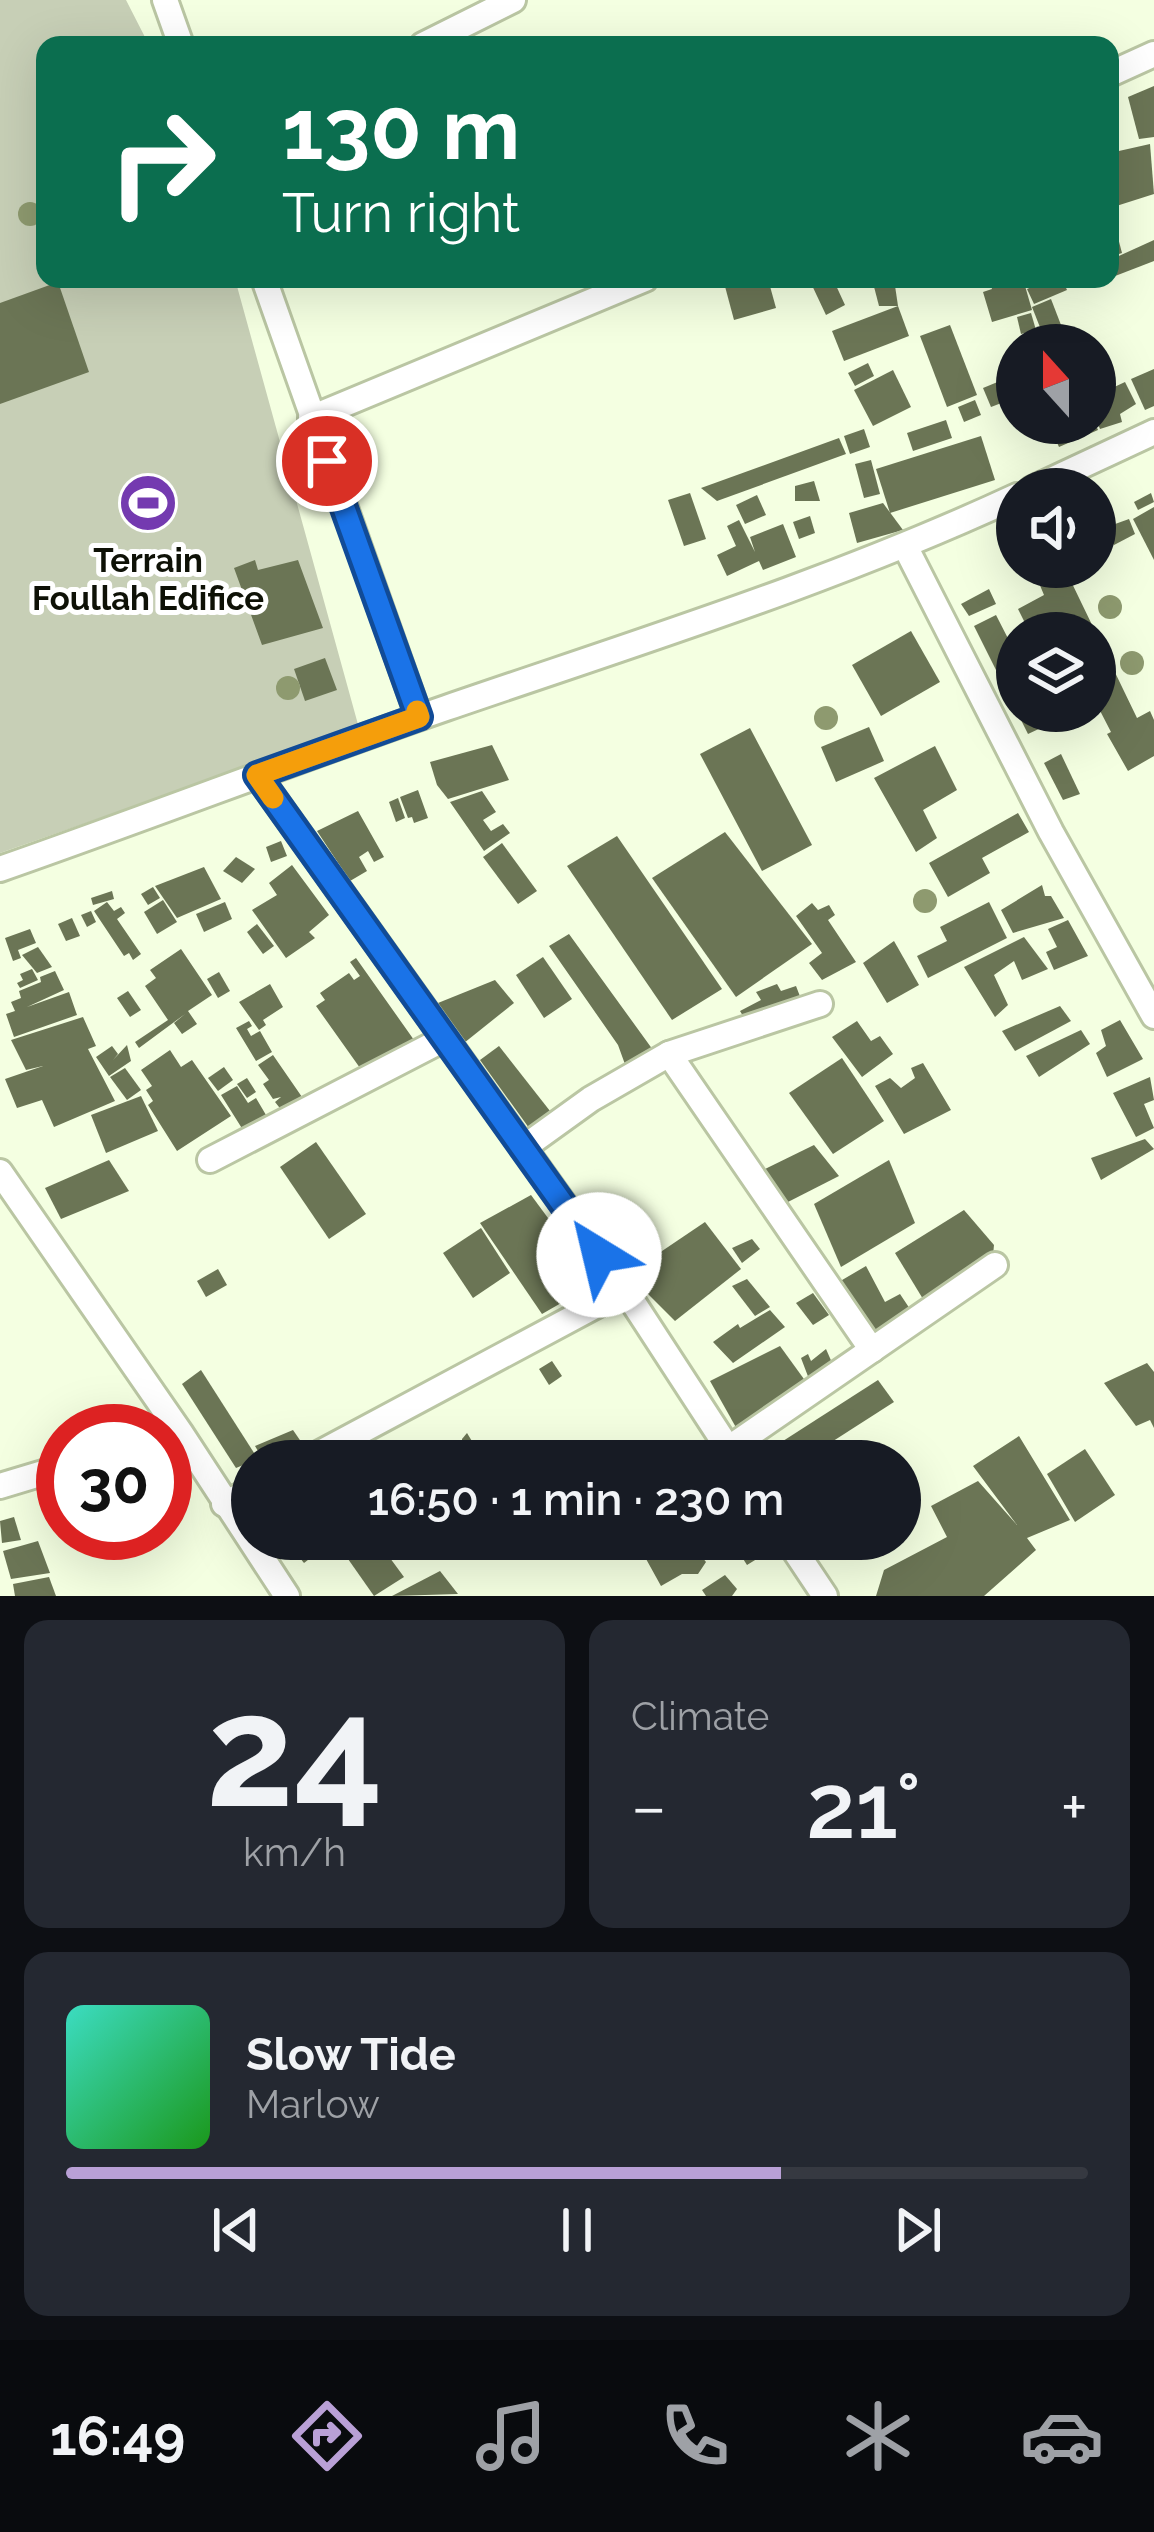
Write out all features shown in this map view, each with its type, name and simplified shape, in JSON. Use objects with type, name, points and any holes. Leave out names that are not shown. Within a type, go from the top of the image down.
[{"type":"street","points":[[165,0],[178,36]]},
{"type":"street","points":[[441,36],[513,0]]},
{"type":"street","points":[[1119,70],[1154,54]]},
{"type":"street","points":[[267,288],[419,717]]},
{"type":"street","points":[[311,418],[623,288]]},
{"type":"street","points":[[1077,468],[1154,432]]},
{"type":"street","points":[[0,869],[906,548],[996,506]]},
{"type":"street","points":[[906,548],[1052,832],[1154,1016]]},
{"type":"street","points":[[257,775],[625,1290],[722,1440]]},
{"type":"street","points":[[523,1148],[591,1099],[669,1054],[820,1004]]},
{"type":"street","points":[[210,1160],[444,1039]]},
{"type":"street","points":[[669,1054],[872,1350]]},
{"type":"street","points":[[0,1172],[153,1404]]},
{"type":"street","points":[[752,1440],[995,1265]]},
{"type":"street","points":[[344,1440],[625,1290]]},
{"type":"street","points":[[192,1460],[287,1596]]},
{"type":"street","points":[[0,1486],[36,1475]]},
{"type":"street","points":[[224,1504],[231,1500]]},
{"type":"street","points":[[801,1560],[825,1596]]},
{"type":"green space","name":"Terrain Foullah Edifice","points":[[0,0],[126,0],[144,36],[36,36],[36,288],[237,288],[359,728],[0,853]]},
{"type":"building","points":[[1154,86],[1154,137],[1139,139],[1128,97]]},
{"type":"building","points":[[1150,144],[1154,194],[1119,205],[1119,151]]},
{"type":"building","points":[[1154,240],[1154,261],[1119,275],[1119,256]]},
{"type":"building","points":[[41,288],[60,288],[89,372],[0,404],[0,303]]},
{"type":"building","points":[[725,288],[770,288],[776,308],[734,320]]},
{"type":"building","points":[[813,288],[837,288],[845,305],[826,315]]},
{"type":"building","points":[[874,288],[895,288],[898,306],[879,306]]},
{"type":"building","points":[[1026,288],[1032,310],[992,322],[983,292]]},
{"type":"building","points":[[1066,288],[1067,290],[1034,304],[1027,289]]},
{"type":"building","points":[[1051,299],[1061,324],[1039,324],[1032,307]]},
{"type":"building","points":[[898,306],[909,336],[844,361],[832,331]]},
{"type":"building","points":[[1031,313],[1034,324],[1019,324],[1017,317]]},
{"type":"building","points":[[950,325],[977,395],[947,407],[920,336]]},
{"type":"building","points":[[868,363],[874,376],[855,386],[848,373]]},
{"type":"building","points":[[1154,369],[1154,406],[1145,410],[1131,379]]},
{"type":"building","points":[[893,370],[911,407],[873,426],[854,390]]},
{"type":"building","points":[[1125,382],[1136,404],[1120,414],[1122,422],[1116,424],[1116,386]]},
{"type":"building","points":[[996,383],[996,405],[991,407],[983,388]]},
{"type":"building","points":[[975,400],[981,415],[964,422],[958,407]]},
{"type":"building","points":[[946,420],[952,438],[913,451],[907,433]]},
{"type":"building","points":[[864,429],[870,447],[850,454],[844,436]]},
{"type":"building","points":[[981,436],[995,480],[890,513],[876,469]]},
{"type":"building","points":[[839,438],[846,454],[717,501],[701,488]]},
{"type":"building","points":[[871,460],[880,494],[864,498],[855,464]]},
{"type":"building","points":[[814,481],[820,501],[795,501],[795,486]]},
{"type":"building","points":[[690,493],[706,539],[684,546],[668,500]]},
{"type":"building","points":[[1151,493],[1154,502],[1138,510],[1134,502]]},
{"type":"building","points":[[757,495],[766,515],[745,524],[736,505]]},
{"type":"building","points":[[883,503],[903,530],[857,543],[849,513]]},
{"type":"building","points":[[1154,507],[1154,560],[1133,519]]},
{"type":"building","points":[[810,516],[815,533],[799,539],[793,522]]},
{"type":"building","points":[[1129,519],[1135,534],[1116,544],[1116,524]]},
{"type":"building","points":[[739,520],[755,552],[750,537],[783,524],[796,557],[763,570],[759,561],[727,576],[717,555],[736,546],[727,526]]},
{"type":"building","points":[[255,560],[258,570],[298,560],[323,628],[262,645],[234,568]]},
{"type":"building","points":[[1041,588],[1074,588],[1086,612],[1020,612],[1044,595]]},
{"type":"building","points":[[989,589],[996,604],[969,616],[961,604]]},
{"type":"building","points":[[996,615],[996,670],[974,626]]},
{"type":"building","points":[[911,631],[940,682],[881,716],[852,665]]},
{"type":"building","points":[[325,658],[337,690],[305,701],[294,669]]},
{"type":"building","points":[[1116,675],[1137,718],[1150,711],[1154,756],[1128,771],[1107,734],[1116,732]]},
{"type":"building","points":[[869,727],[884,761],[836,782],[821,747]]},
{"type":"building","points":[[750,728],[812,845],[762,871],[700,754]]},
{"type":"building","points":[[492,745],[509,780],[448,799],[437,785],[430,762]]},
{"type":"building","points":[[935,746],[957,790],[923,810],[937,838],[916,852],[874,778]]},
{"type":"building","points":[[1061,754],[1080,794],[1063,800],[1044,763]]},
{"type":"building","points":[[418,790],[428,818],[414,823],[400,797]]},
{"type":"building","points":[[482,791],[496,812],[483,820],[491,831],[503,824],[510,833],[484,851],[450,802]]},
{"type":"building","points":[[398,798],[405,818],[396,822],[389,802]]},
{"type":"building","points":[[358,811],[384,857],[374,862],[368,851],[359,857],[367,871],[350,881],[317,831]]},
{"type":"building","points":[[1018,813],[1029,832],[982,858],[990,873],[948,897],[929,863]]},
{"type":"building","points":[[725,832],[812,944],[736,997],[652,878]]},
{"type":"building","points":[[617,836],[722,989],[672,1020],[567,866]]},
{"type":"building","points":[[281,841],[287,856],[271,862],[266,847]]},
{"type":"building","points":[[502,843],[537,891],[518,904],[483,857]]},
{"type":"building","points":[[236,857],[255,869],[242,883],[223,871]]},
{"type":"building","points":[[292,865],[329,915],[309,932],[315,938],[286,958],[252,910],[277,895],[269,883]]},
{"type":"building","points":[[204,867],[221,899],[177,918],[155,886]]},
{"type":"building","points":[[1042,885],[1045,896],[1051,896],[1064,918],[1013,933],[1001,910]]},
{"type":"building","points":[[153,887],[160,898],[148,905],[141,894]]},
{"type":"building","points":[[112,891],[114,899],[93,905],[91,898]]},
{"type":"building","points":[[163,900],[177,922],[157,934],[144,912]]},
{"type":"building","points":[[107,902],[114,911],[121,907],[125,913],[117,919],[141,954],[133,960],[129,953],[124,956],[94,911]]},
{"type":"building","points":[[225,902],[232,919],[204,932],[196,914]]},
{"type":"building","points":[[989,902],[1007,938],[928,978],[917,956],[947,941],[940,927]]},
{"type":"building","points":[[812,903],[818,910],[829,905],[835,915],[828,920],[856,962],[822,980],[809,963],[822,953],[796,916]]},
{"type":"building","points":[[91,911],[96,922],[87,927],[81,915]]},
{"type":"building","points":[[72,918],[80,936],[66,941],[58,924]]},
{"type":"building","points":[[1068,920],[1088,956],[1054,970],[1046,952],[1057,947],[1048,929]]},
{"type":"building","points":[[257,924],[274,946],[263,954],[247,932]]},
{"type":"building","points":[[30,929],[36,943],[18,950],[21,958],[13,961],[5,938]]},
{"type":"building","points":[[569,934],[653,1050],[626,1067],[618,1045],[549,946]]},
{"type":"building","points":[[1024,937],[1048,969],[1022,980],[1014,961],[994,975],[1008,1005],[995,1017],[964,967]]},
{"type":"building","points":[[894,941],[919,985],[887,1003],[863,963]]},
{"type":"building","points":[[38,947],[52,967],[37,973],[22,955]]},
{"type":"building","points":[[181,949],[212,995],[188,1011],[197,1024],[182,1034],[174,1023],[185,1014],[139,1048],[135,1042],[168,1020],[145,986],[156,978],[150,970]]},
{"type":"building","points":[[543,957],[572,999],[544,1018],[516,975]]},
{"type":"building","points":[[356,958],[414,1040],[365,1075],[316,1006],[325,1000],[320,993],[349,973],[354,980],[360,976],[350,962]]},
{"type":"building","points":[[32,969],[38,980],[20,988],[20,974]]},
{"type":"building","points":[[55,971],[64,990],[27,1007],[69,992],[77,1015],[14,1037],[6,1014],[15,1011],[11,1002],[21,998],[19,991]]},
{"type":"building","points":[[219,972],[230,991],[218,998],[207,979]]},
{"type":"building","points":[[495,980],[514,1003],[464,1043],[433,1005]]},
{"type":"building","points":[[270,984],[283,1007],[263,1020],[266,1025],[259,1030],[239,1002]]},
{"type":"building","points":[[777,984],[781,991],[796,986],[801,999],[749,1026],[740,1011],[761,1000],[756,992]]},
{"type":"building","points":[[128,991],[141,1010],[130,1017],[117,998]]},
{"type":"building","points":[[1060,1006],[1071,1021],[1015,1051],[1002,1031]]},
{"type":"building","points":[[83,1017],[96,1046],[88,1049],[115,1101],[54,1127],[42,1100],[17,1108],[5,1079],[43,1066],[26,1070],[11,1040]]},
{"type":"building","points":[[1120,1020],[1143,1059],[1107,1077],[1096,1053],[1106,1046],[1101,1030]]},
{"type":"building","points":[[249,1021],[251,1036],[260,1031],[272,1052],[256,1061],[236,1028]]},
{"type":"building","points":[[857,1021],[871,1041],[880,1036],[893,1054],[862,1077],[832,1037]]},
{"type":"building","points":[[1081,1030],[1090,1044],[1039,1077],[1026,1056]]},
{"type":"building","points":[[127,1045],[131,1061],[109,1076],[96,1057],[112,1046],[118,1054],[113,1060]]},
{"type":"building","points":[[499,1046],[550,1111],[529,1128],[480,1060]]},
{"type":"building","points":[[170,1050],[181,1067],[192,1060],[231,1116],[177,1151],[148,1105],[153,1101],[146,1090],[152,1086],[141,1070]]},
{"type":"building","points":[[273,1055],[302,1097],[283,1112],[275,1102],[281,1097],[273,1099],[263,1084],[269,1080],[258,1065]]},
{"type":"building","points":[[842,1058],[884,1121],[833,1154],[789,1093]]},
{"type":"building","points":[[923,1063],[951,1110],[904,1134],[875,1086],[890,1078],[901,1088],[915,1078],[911,1068]]},
{"type":"building","points":[[224,1067],[233,1080],[218,1091],[208,1078]]},
{"type":"building","points":[[125,1068],[141,1090],[127,1100],[110,1077]]},
{"type":"building","points":[[1150,1077],[1154,1100],[1144,1104],[1154,1128],[1136,1137],[1113,1093]]},
{"type":"building","points":[[247,1078],[256,1092],[247,1098],[237,1084]]},
{"type":"building","points":[[237,1086],[248,1103],[256,1098],[266,1115],[243,1130],[221,1095]]},
{"type":"building","points":[[141,1096],[158,1131],[106,1153],[91,1115]]},
{"type":"building","points":[[1145,1139],[1154,1149],[1101,1180],[1091,1158]]},
{"type":"building","points":[[316,1142],[366,1214],[329,1239],[280,1167]]},
{"type":"building","points":[[814,1145],[839,1176],[784,1204],[765,1169]]},
{"type":"building","points":[[109,1160],[129,1191],[61,1219],[45,1188]]},
{"type":"building","points":[[889,1160],[915,1223],[841,1267],[814,1204]]},
{"type":"building","points":[[531,1195],[596,1283],[542,1314],[480,1223]]},
{"type":"building","points":[[964,1210],[994,1245],[992,1266],[923,1299],[895,1253]]},
{"type":"building","points":[[705,1222],[741,1269],[675,1321],[628,1274]]},
{"type":"building","points":[[481,1228],[510,1273],[473,1298],[443,1253]]},
{"type":"building","points":[[752,1239],[760,1249],[742,1263],[732,1248]]},
{"type":"building","points":[[866,1266],[885,1302],[900,1294],[916,1318],[876,1335],[837,1283]]},
{"type":"building","points":[[218,1269],[227,1285],[206,1297],[197,1281]]},
{"type":"building","points":[[747,1279],[770,1307],[755,1316],[732,1286]]},
{"type":"building","points":[[813,1293],[829,1315],[813,1325],[796,1303]]},
{"type":"building","points":[[770,1310],[785,1327],[733,1363],[713,1342],[738,1324],[740,1328]]},
{"type":"building","points":[[780,1346],[809,1386],[738,1431],[710,1381]]},
{"type":"building","points":[[826,1349],[833,1365],[809,1379],[801,1358],[808,1354],[811,1361]]},
{"type":"building","points":[[552,1361],[562,1376],[549,1385],[539,1369]]},
{"type":"building","points":[[1147,1363],[1154,1372],[1154,1428],[1150,1420],[1136,1426],[1104,1383]]},
{"type":"building","points":[[201,1370],[246,1440],[231,1440],[231,1460],[182,1384]]},
{"type":"building","points":[[878,1380],[894,1402],[835,1440],[784,1440]]},
{"type":"building","points":[[293,1430],[300,1440],[269,1440]]},
{"type":"building","points":[[1019,1436],[1070,1520],[1027,1538],[1036,1550],[984,1596],[876,1596],[884,1570],[903,1560],[921,1560],[921,1551],[947,1537],[931,1506],[978,1481],[1017,1525],[973,1466]]},
{"type":"building","points":[[1085,1449],[1115,1495],[1075,1522],[1047,1474]]},
{"type":"building","points":[[14,1517],[21,1540],[2,1543],[0,1521]]},
{"type":"building","points":[[36,1542],[36,1560],[45,1560],[50,1573],[11,1579],[3,1551]]},
{"type":"building","points":[[349,1560],[391,1560],[404,1577],[374,1596]]},
{"type":"building","points":[[647,1560],[706,1562],[698,1574],[682,1574],[661,1586]]},
{"type":"building","points":[[440,1571],[458,1594],[392,1596]]},
{"type":"building","points":[[725,1575],[737,1589],[732,1596],[706,1596],[702,1590]]},
{"type":"building","points":[[49,1577],[56,1596],[15,1596],[13,1584]]},
{"type":"slow traffic","points":[[273,798],[257,775],[419,717],[417,711]]},
{"type":"place","name":"Terrain Foullah Edifice","points":[[148,503]]},
{"type":"route","points":[[327,461],[419,717],[257,775],[599,1255]]}]
